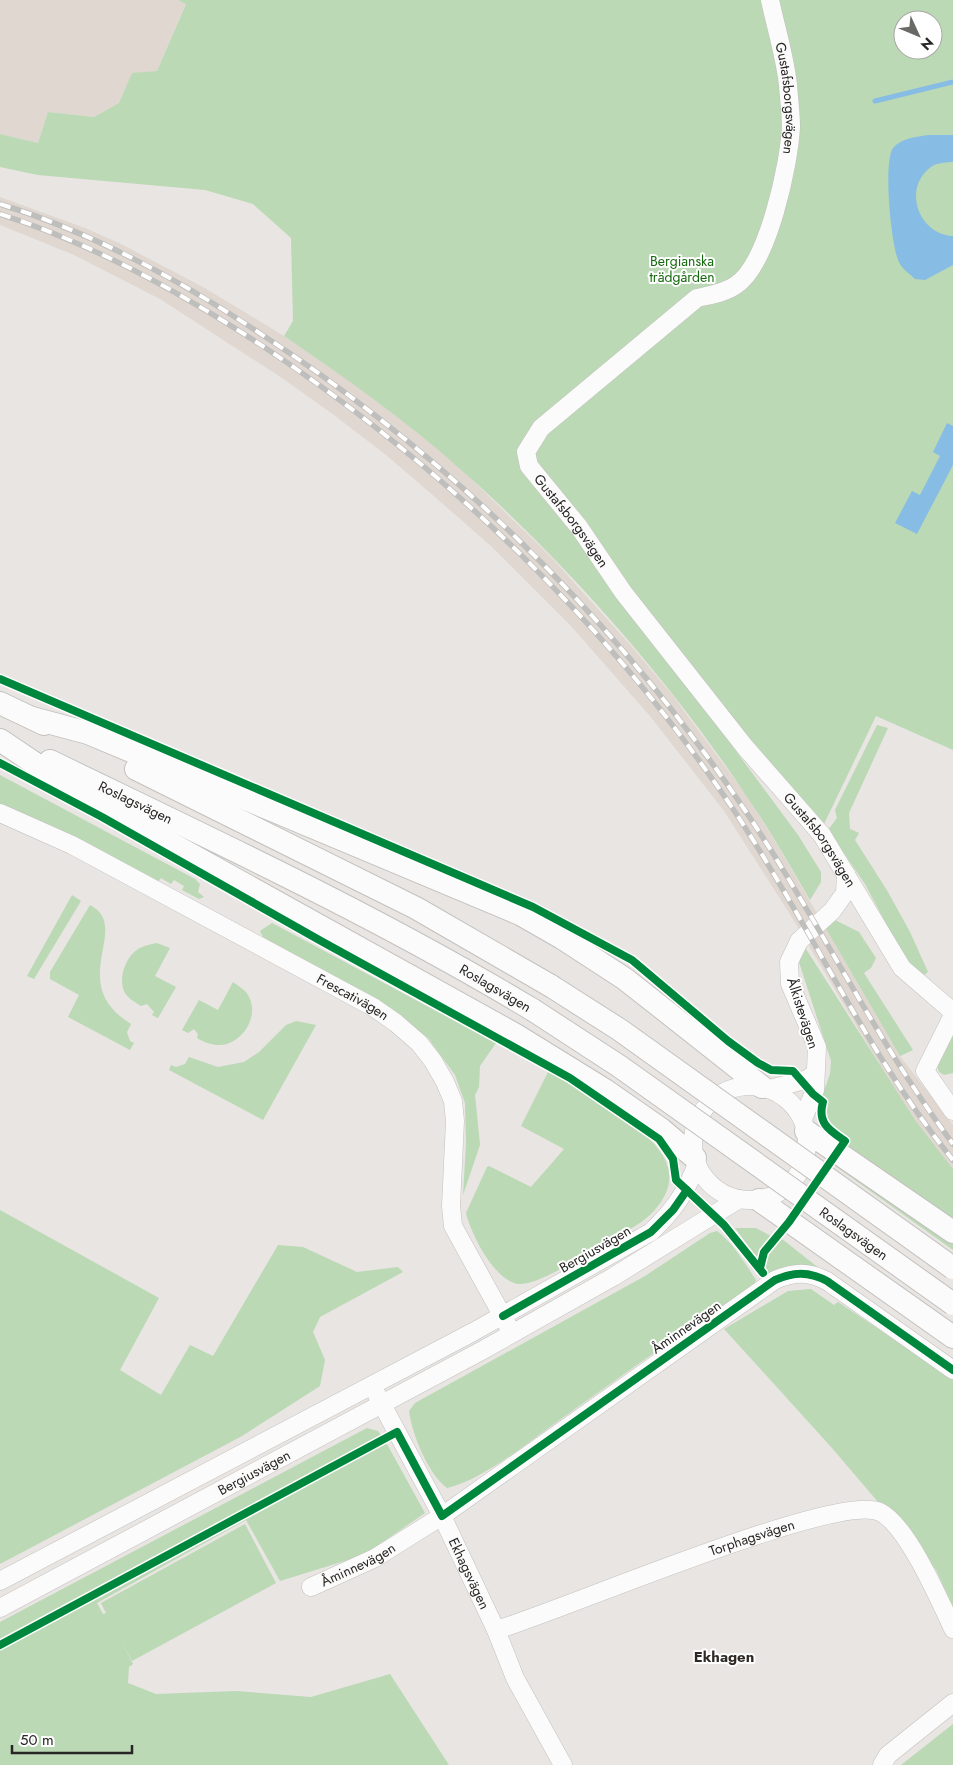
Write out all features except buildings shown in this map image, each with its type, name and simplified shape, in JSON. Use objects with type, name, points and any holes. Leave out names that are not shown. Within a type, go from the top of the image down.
[{"type":"main road","name":"Roslagsvägen","points":[[0,703],[407,903],[551,986],[620,1030],[953,1268]]},
{"type":"main road","points":[[32,718],[88,733],[520,914],[562,938],[625,980],[766,1088]]},
{"type":"main road","name":"Roslagsvägen","points":[[0,736],[345,904],[470,972],[619,1066],[953,1304]]},
{"type":"main road","points":[[0,740],[72,789],[516,1035],[605,1090],[661,1129],[696,1161]]},
{"type":"main road","points":[[805,1125],[953,1232]]},
{"type":"main road","points":[[749,1199],[953,1337]]},
{"type":"street","name":"Gustafsborgsvägen","points":[[770,0],[788,84],[791,127],[782,185],[759,257],[749,273],[736,285],[720,292],[696,298],[541,428],[526,452],[530,466],[579,527],[623,592],[745,747],[822,835],[902,968],[953,1014]]},
{"type":"street","name":"Frescativägen","points":[[0,813],[72,845],[373,1007],[396,1023],[419,1043],[433,1061],[453,1101],[456,1121],[451,1206],[453,1226],[512,1333]]},
{"type":"street","name":"Ålkistevägen","points":[[805,1125],[815,1090],[817,1047],[790,984],[788,962],[799,941],[832,911],[845,893],[846,874]]},
{"type":"street","name":"Ålkistevägen","points":[[832,911],[852,903],[867,909]]},
{"type":"street","points":[[953,1014],[925,1071],[953,1111]]},
{"type":"street","points":[[766,1088],[808,1079],[815,1073]]},
{"type":"street","points":[[748,1085],[766,1088],[790,1101],[805,1125],[807,1152],[797,1176],[778,1193],[749,1199],[726,1194],[714,1187],[704,1177],[696,1161],[693,1143],[700,1115],[709,1103],[720,1094],[733,1088],[748,1085]]},
{"type":"street","name":"Bergiusvägen","points":[[0,1581],[503,1316],[651,1232],[673,1210],[687,1190],[696,1161]]},
{"type":"street","name":"Bergiusvägen","points":[[0,1608],[382,1404],[613,1277],[749,1199]]},
{"type":"street","name":"Åminnevägen","points":[[310,1587],[376,1558],[442,1516],[696,1334],[774,1280],[789,1274],[804,1273],[826,1281],[953,1370]]},
{"type":"street","name":"Ekhagsvägen","points":[[371,1385],[442,1516],[496,1630],[515,1678],[563,1765]]},
{"type":"street","name":"Torphagsvägen","points":[[496,1630],[754,1536],[848,1510],[869,1509],[881,1512],[893,1521],[930,1579],[953,1629]]},
{"type":"street","points":[[882,1765],[888,1755],[953,1703]]},
{"type":"shaded area","points":[[0,0],[178,0],[186,3],[157,71],[132,74],[119,103],[94,117],[48,112],[38,143],[0,134]]},
{"type":"shaded area","points":[[0,197],[85,228],[121,244],[203,287],[284,336],[356,385],[460,468],[552,558],[633,648],[673,696],[747,796],[900,1056],[953,1125],[953,1169],[894,1089],[793,919],[724,811],[650,716],[571,626],[491,546],[386,455],[334,415],[282,378],[160,299],[74,255],[0,225]]},
{"type":"green space","name":"Bergianska trädgården","points":[[178,0],[953,0],[953,750],[876,716],[824,824],[730,718],[638,601],[616,598],[690,689],[798,835],[821,872],[821,882],[810,900],[764,822],[685,709],[614,623],[576,582],[498,504],[417,432],[284,336],[293,321],[291,238],[253,204],[205,190],[38,175],[0,167],[0,134],[38,143],[48,112],[94,117],[119,103],[132,73],[157,71],[186,4]]},
{"type":"green space","points":[[877,725],[888,728],[849,813],[850,829],[859,833],[855,840],[888,892],[910,932],[928,972],[923,976],[909,967],[865,884],[828,830],[837,818],[835,810]]},
{"type":"green space","points":[[0,775],[195,879],[200,884],[198,892],[204,897],[199,899],[182,890],[184,886],[174,880],[171,884],[161,878],[158,882],[36,819],[0,804]]},
{"type":"green space","points":[[72,895],[81,901],[34,979],[27,976]]},
{"type":"green space","points":[[90,905],[101,915],[105,927],[100,974],[102,991],[112,1008],[131,1024],[127,1032],[130,1041],[134,1043],[130,1050],[68,1017],[79,995],[50,979],[50,972]]},
{"type":"green space","points":[[835,920],[859,932],[876,958],[871,968],[864,973],[913,1050],[900,1056],[825,927]]},
{"type":"green space","points":[[272,923],[496,1043],[480,1066],[479,1087],[475,1095],[480,1145],[463,1195],[466,1144],[465,1103],[455,1075],[428,1038],[380,1002],[263,937],[260,931]]},
{"type":"green space","points":[[157,943],[170,948],[155,976],[176,987],[158,1018],[152,1015],[154,1012],[147,1004],[141,1006],[131,1000],[122,985],[123,972],[132,954],[142,947]]},
{"type":"green space","points":[[806,949],[915,1120],[953,1169],[953,1220],[847,1148],[850,1140],[828,1121],[827,1103],[822,1097],[830,1074],[831,1061],[799,962]]},
{"type":"green space","points":[[233,982],[246,992],[252,1007],[250,1022],[241,1035],[227,1044],[215,1045],[197,1038],[198,1034],[194,1029],[188,1033],[182,1030],[199,1000],[218,1010]]},
{"type":"green space","points":[[296,1021],[316,1025],[263,1120],[169,1070],[171,1065],[176,1067],[185,1064],[189,1057],[218,1067],[244,1062],[259,1052],[286,1025]]},
{"type":"green space","points":[[953,1034],[953,1073],[944,1075],[939,1072],[937,1066]]},
{"type":"green space","points":[[549,1070],[618,1114],[647,1136],[659,1149],[667,1163],[669,1178],[666,1194],[654,1211],[641,1222],[558,1270],[536,1281],[518,1284],[509,1281],[492,1265],[478,1244],[466,1213],[487,1167],[489,1166],[531,1187],[564,1149],[521,1126]]},
{"type":"green space","points":[[837,1161],[953,1242],[953,1250],[834,1165]]},
{"type":"green space","points":[[0,1210],[159,1298],[120,1370],[161,1395],[190,1345],[213,1356],[278,1245],[303,1247],[357,1272],[398,1267],[403,1272],[320,1317],[313,1332],[325,1360],[320,1386],[242,1436],[0,1564]]},
{"type":"green space","points":[[735,1228],[756,1228],[771,1236],[758,1259]]},
{"type":"green space","points":[[717,1231],[734,1247],[743,1260],[756,1280],[754,1285],[678,1336],[488,1470],[474,1478],[447,1488],[440,1482],[427,1464],[417,1442],[409,1411],[415,1403],[645,1276],[710,1233]]},
{"type":"green space","points":[[782,1239],[820,1269],[770,1275],[765,1269],[767,1257]]},
{"type":"green space","points":[[811,1289],[834,1305],[838,1302],[953,1379],[953,1607],[936,1570],[832,1448],[724,1329],[788,1291]]},
{"type":"green space","points":[[367,1428],[378,1431],[425,1513],[364,1555],[280,1581],[246,1520],[97,1603],[103,1614],[106,1613],[101,1603],[245,1524],[276,1583],[132,1661],[121,1641],[133,1664],[129,1667],[128,1683],[156,1694],[236,1691],[311,1697],[390,1674],[449,1765],[0,1765],[0,1622]]},
{"type":"green space","points":[[953,1724],[953,1765],[901,1765]]},
{"type":"water","points":[[928,135],[953,135],[953,162],[934,165],[924,174],[918,184],[916,196],[922,218],[930,227],[940,233],[953,236],[953,265],[925,280],[915,279],[900,264],[893,239],[888,186],[890,156],[893,148],[909,138]]},
{"type":"water","points":[[947,423],[953,426],[953,465],[917,534],[895,523],[912,491],[920,495],[940,456],[933,452]]},
{"type":"waterway","points":[[875,101],[953,82]]},
{"type":"railway","points":[[0,204],[69,229],[136,260],[201,296],[264,336],[333,383],[399,434],[524,545],[582,604],[637,667],[689,732],[738,800],[793,886],[896,1060],[953,1144]]},
{"type":"railway","points":[[0,214],[35,226],[103,255],[169,289],[264,347],[332,394],[398,445],[461,499],[521,555],[579,615],[634,677],[685,742],[733,809],[788,897],[865,1032],[922,1119],[953,1160]]},
{"type":"cycle path","points":[[0,679],[533,907],[632,960],[728,1041],[758,1063],[771,1070],[793,1071],[813,1094],[823,1102],[823,1121],[829,1129],[845,1141],[789,1222],[764,1252],[760,1268]]},
{"type":"cycle path","points":[[0,763],[102,817],[321,941],[570,1078],[659,1139],[673,1159],[676,1180],[724,1225],[763,1273]]},
{"type":"cycle path","points":[[503,1316],[651,1232],[673,1210],[687,1190]]},
{"type":"cycle path","points":[[0,1645],[397,1432],[442,1516],[775,1280],[788,1275],[807,1274],[827,1281],[953,1370]]},
{"type":"district","name":"Ekhagen","points":[[724,1657]]}]
